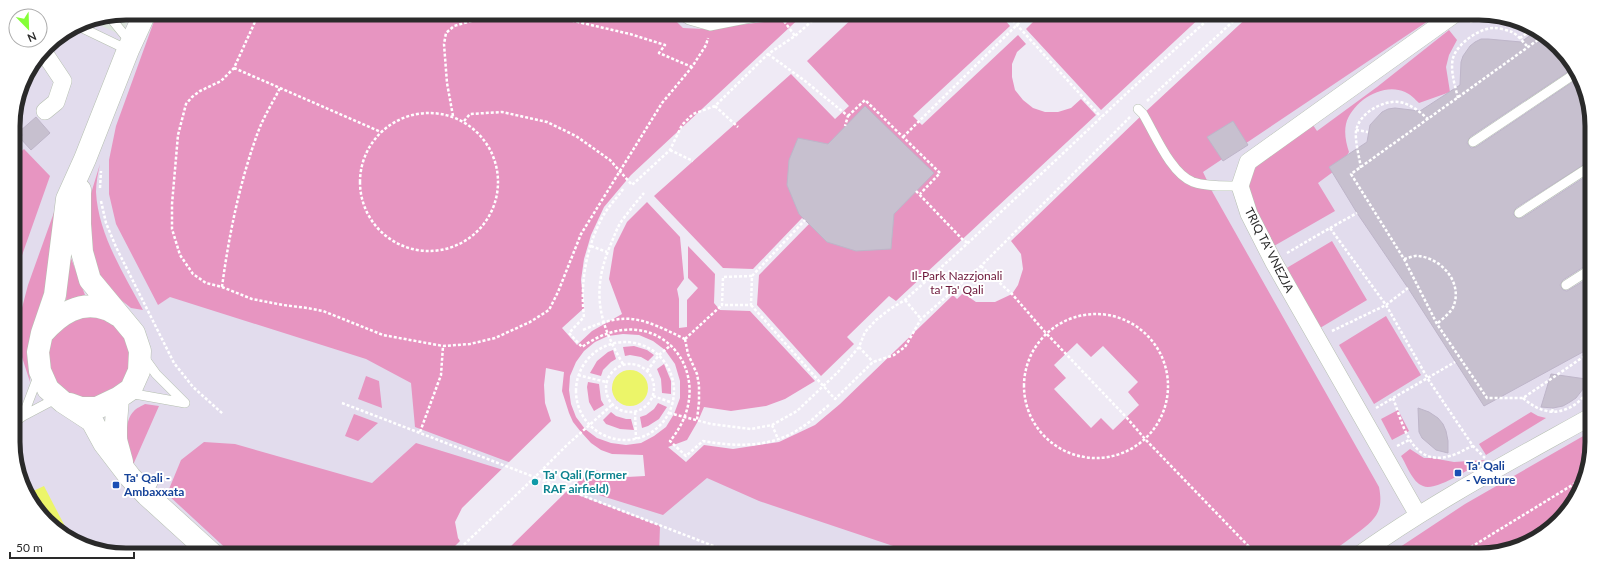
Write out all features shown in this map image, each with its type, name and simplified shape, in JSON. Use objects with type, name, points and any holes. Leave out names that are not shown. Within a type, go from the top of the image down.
[{"type":"main road","points":[[60,399],[80,408],[97,408],[122,396],[131,389],[139,371],[140,351],[134,333],[90,280],[82,252],[80,224],[81,182],[93,165],[130,47],[142,20]]},
{"type":"main road","points":[[93,165],[67,199],[55,295],[42,333],[38,352],[40,371],[48,389],[92,421],[104,444],[123,466],[130,477],[151,488],[207,548]]},
{"type":"main road","points":[[42,333],[55,319],[71,310],[88,306],[106,309],[122,318]]},
{"type":"main road","points":[[122,396],[116,423],[116,440],[123,466]]},
{"type":"street","points":[[1240,186],[1248,162],[1446,20]]},
{"type":"street","points":[[45,111],[56,102],[63,81],[46,57]]},
{"type":"street","name":"TRIQ TA' VNEZJA","points":[[1240,186],[1249,214],[1273,261],[1418,515]]},
{"type":"street","points":[[1369,548],[1418,515],[1473,482],[1585,420]]},
{"type":"lane","points":[[689,20],[710,26],[752,20]]},
{"type":"lane","points":[[112,21],[130,47]]},
{"type":"lane","points":[[85,29],[130,47]]},
{"type":"lane","points":[[1473,142],[1572,76]]},
{"type":"lane","points":[[1138,109],[1143,114],[1179,174],[1199,184],[1211,186],[1240,186]]},
{"type":"lane","points":[[1519,213],[1585,170]]},
{"type":"lane","points":[[1566,285],[1585,273]]},
{"type":"lane","points":[[122,396],[185,403],[156,374],[140,351]]},
{"type":"lane","points":[[23,416],[40,371]]},
{"type":"lane","points":[[20,418],[60,399]]},
{"type":"path","points":[[256,20],[234,68],[221,81],[200,91],[186,104],[178,135],[172,204],[172,229],[180,255],[193,274],[206,283],[222,287],[252,299],[323,311],[383,335],[443,346],[470,344],[495,338],[530,322],[549,310],[558,292],[581,234],[662,103],[692,67],[706,44],[710,26]]},
{"type":"path","points":[[453,116],[447,83],[444,44],[446,33],[454,26],[475,20]]},
{"type":"path","points":[[569,20],[630,34],[664,46],[659,53],[692,67]]},
{"type":"path","points":[[783,20],[795,36]]},
{"type":"path","points":[[464,121],[470,114],[502,112],[547,122],[576,136],[610,160],[632,185],[670,150],[682,125],[693,114],[715,106],[768,54],[795,36],[813,20]]},
{"type":"path","points":[[1013,20],[1101,117]]},
{"type":"path","points":[[903,137],[1021,20]]},
{"type":"path","points":[[669,413],[711,424],[743,428],[761,428],[772,425],[797,411],[824,387],[859,348],[865,332],[876,320],[905,300],[968,243],[1101,117],[1207,20]]},
{"type":"path","points":[[805,220],[752,276],[751,305],[835,399],[873,362],[894,355],[905,347],[921,319],[981,266],[1138,109],[1234,20]]},
{"type":"path","points":[[1458,98],[1453,72],[1453,58],[1459,46],[1480,32],[1493,28],[1513,33],[1528,47]]},
{"type":"path","points":[[1520,38],[1527,33],[1523,30]]},
{"type":"path","points":[[1539,39],[1361,168],[1350,174],[1404,259],[1437,324],[1487,398],[1523,398],[1536,407],[1552,412],[1574,405],[1585,395]]},
{"type":"path","points":[[768,54],[805,81],[848,116]]},
{"type":"path","points":[[234,68],[381,132]]},
{"type":"path","points":[[222,287],[227,243],[241,189],[259,131],[280,88]]},
{"type":"path","points":[[845,126],[848,116],[865,100],[940,173],[920,194]]},
{"type":"path","points":[[1361,168],[1356,130],[1361,120],[1368,113],[1377,107],[1388,103],[1398,102],[1409,105],[1428,119]]},
{"type":"path","points":[[715,106],[738,127]]},
{"type":"path","points":[[422,113],[438,113],[453,116],[464,121],[482,136],[494,156],[499,178],[497,201],[487,222],[470,239],[450,249],[426,252],[404,247],[384,236],[369,218],[361,196],[360,173],[367,150],[381,132],[393,122],[407,116],[422,113]]},
{"type":"path","points":[[1356,130],[1368,132]]},
{"type":"path","points":[[670,150],[693,161]]},
{"type":"path","points":[[93,165],[100,193]]},
{"type":"path","points":[[623,189],[604,216],[591,246],[584,272],[582,288],[584,317],[569,333],[582,347],[594,338],[623,329],[646,330],[662,337],[671,345],[684,364],[688,375],[689,398],[685,417],[678,432],[670,441],[686,456],[703,441],[738,445],[764,443],[778,439],[802,427],[829,405]]},
{"type":"path","points":[[916,191],[963,240],[968,243]]},
{"type":"path","points":[[623,364],[607,333],[598,298],[598,283],[607,252],[622,220],[644,193]]},
{"type":"path","points":[[101,200],[106,224],[116,247],[174,363],[193,387],[223,414]]},
{"type":"path","points":[[1292,250],[1358,213]]},
{"type":"path","points":[[1330,228],[1386,305],[1428,379],[1473,446],[1496,470]]},
{"type":"path","points":[[591,246],[607,252]]},
{"type":"path","points":[[1404,259],[1418,255],[1436,261],[1446,270],[1453,281],[1456,292],[1454,307],[1437,324]]},
{"type":"path","points":[[981,266],[1012,294],[1045,332],[1145,439],[1250,548]]},
{"type":"path","points":[[722,305],[723,277],[752,276]]},
{"type":"path","points":[[1340,326],[1386,305],[1408,288]]},
{"type":"path","points":[[905,300],[921,319]]},
{"type":"path","points":[[685,339],[722,305],[751,305]]},
{"type":"path","points":[[1097,314],[1122,318],[1148,336],[1163,357],[1169,383],[1168,397],[1159,422],[1145,439],[1128,451],[1111,457],[1086,457],[1063,450],[1043,435],[1026,404],[1024,380],[1028,362],[1045,332],[1069,319],[1097,314]]},
{"type":"path","points":[[583,330],[617,318],[646,321],[685,339]]},
{"type":"path","points":[[685,339],[688,354],[697,374],[699,384],[697,420]]},
{"type":"path","points":[[623,341],[635,342],[647,346],[659,355],[666,363],[672,376],[675,389],[673,403],[669,413],[661,425],[649,434],[636,439],[622,440],[610,438],[598,433],[589,424],[580,411],[575,397],[575,386],[583,365],[590,355],[611,343],[623,341]]},
{"type":"path","points":[[647,371],[659,355],[671,345]]},
{"type":"path","points":[[420,432],[441,375],[443,346]]},
{"type":"path","points":[[859,348],[873,362]]},
{"type":"path","points":[[1523,398],[1585,355]]},
{"type":"path","points":[[1361,416],[1428,379],[1455,362]]},
{"type":"path","points":[[623,364],[636,364],[647,371],[653,382],[653,396],[649,403],[635,412],[619,410],[612,405],[606,394],[606,382],[612,371],[623,364]]},
{"type":"path","points":[[578,375],[606,382]]},
{"type":"path","points":[[653,396],[673,403]]},
{"type":"path","points":[[1394,398],[1410,440],[1419,451],[1427,456],[1440,458],[1450,456],[1473,446]]},
{"type":"path","points":[[342,403],[719,548]]},
{"type":"path","points":[[460,548],[536,477],[589,424],[612,405]]},
{"type":"path","points":[[1552,412],[1553,408]]},
{"type":"path","points":[[635,412],[636,439]]},
{"type":"path","points":[[772,425],[778,439]]},
{"type":"path","points":[[1469,548],[1577,482]]},
{"type":"shaded area","points":[[128,20],[121,35],[98,24]]},
{"type":"shaded area","points":[[797,20],[851,20],[807,61],[849,106],[835,119],[791,74],[654,196],[723,268],[753,269],[802,218],[809,224],[759,275],[757,305],[821,376],[854,344],[847,337],[889,296],[896,301],[1096,115],[1081,99],[1071,108],[1058,112],[1045,112],[1033,108],[1023,100],[1015,90],[1012,77],[1012,64],[1017,52],[1026,44],[1018,35],[922,125],[913,116],[1010,26],[1005,20],[1035,20],[1026,29],[1101,110],[1197,20],[1244,20],[1143,114],[1011,241],[1021,254],[1023,269],[1018,285],[1012,294],[995,302],[976,302],[963,293],[957,299],[953,295],[840,404],[815,425],[779,442],[733,449],[704,445],[686,462],[668,447],[687,440],[704,407],[731,411],[766,406],[785,399],[815,381],[750,311],[720,310],[714,303],[715,274],[688,246],[688,278],[698,288],[687,300],[687,327],[679,328],[679,299],[677,289],[684,279],[680,237],[647,202],[627,222],[614,248],[609,279],[622,314],[592,331],[577,345],[562,328],[584,308],[581,280],[584,259],[591,235],[604,207],[631,175]]},
{"type":"shaded area","points":[[623,334],[639,335],[653,341],[665,350],[675,364],[680,381],[680,398],[674,414],[666,427],[641,443],[626,445],[611,443],[597,438],[585,429],[576,417],[571,404],[569,390],[570,376],[576,362],[584,351],[595,342],[608,336]],"holes":[[[634,346],[647,350],[654,355],[648,361],[641,357],[630,355],[625,356],[623,347]],[[613,350],[616,359],[603,370],[601,376],[590,373],[597,361],[608,352]],[[664,364],[671,381],[671,394],[662,393],[661,379],[657,369]],[[625,371],[617,401],[612,389],[616,377]],[[588,382],[599,384],[601,400],[604,405],[594,411],[589,402],[587,387]],[[658,403],[667,407],[659,419],[642,428],[640,417],[646,415],[654,409]],[[611,412],[616,416],[631,419],[634,430],[620,429],[606,424],[603,420]]]},
{"type":"shaded area","points":[[1077,343],[1091,357],[1103,346],[1138,382],[1128,392],[1139,405],[1113,430],[1101,418],[1091,428],[1054,389],[1066,378],[1054,365]]},
{"type":"shaded area","points":[[546,368],[564,372],[562,391],[573,422],[591,443],[601,450],[612,454],[643,455],[645,476],[627,477],[609,475],[593,469],[568,490],[509,548],[453,548],[460,541],[455,522],[462,508],[551,421],[545,403],[544,385]]},
{"type":"shaded area","points":[[633,370],[643,375],[647,381],[647,395],[643,401],[637,405],[627,406],[617,401],[613,395],[612,385],[617,375],[623,371]]},
{"type":"shaded area","points":[[44,486],[67,530],[46,512],[32,491]]},
{"type":"green space","name":"Il-Park Nazzjonali ta' Ta' Qali","points":[[154,20],[675,20],[683,28],[704,29],[781,20],[1430,20],[1203,172],[1213,193],[1379,487],[1379,509],[1373,520],[1337,548],[899,548],[759,501],[707,478],[663,515],[586,491],[415,427],[411,383],[366,359],[170,297],[158,305],[116,224],[109,194],[109,160],[116,126]]},
{"type":"green space","points":[[1449,30],[1457,40],[1449,55],[1446,67],[1450,92],[1419,103],[1411,95],[1405,92],[1387,90],[1369,96],[1361,102],[1349,116],[1346,124],[1345,131],[1349,152],[1341,166],[1318,183],[1335,211],[1274,246],[1255,213],[1249,189],[1253,171],[1262,160],[1313,125],[1317,131],[1377,87]]},
{"type":"green space","points":[[24,149],[50,176],[20,261],[20,153]]},
{"type":"green space","points":[[100,164],[96,192],[102,223],[120,268],[143,310],[131,308],[105,287],[88,257],[89,200]]},
{"type":"green space","points":[[62,190],[51,295],[29,351],[30,382],[21,354],[20,344],[20,315],[28,285]]},
{"type":"green space","points":[[1332,241],[1367,300],[1320,328],[1285,269]]},
{"type":"green space","points":[[68,250],[85,295],[66,301]]},
{"type":"green space","points":[[99,314],[124,329],[133,357],[123,384],[97,398],[84,398],[71,394],[60,386],[52,375],[48,349],[52,336],[71,317]]},
{"type":"green space","points":[[1386,316],[1421,375],[1374,404],[1339,345]]},
{"type":"green space","points":[[366,376],[379,381],[382,408],[358,399]]},
{"type":"green space","points":[[145,404],[159,406],[133,465],[127,437],[128,423],[130,416],[135,410]]},
{"type":"green space","points":[[1398,410],[1409,431],[1392,440],[1381,419]]},
{"type":"green space","points":[[1531,412],[1546,418],[1486,455],[1479,444]]},
{"type":"green space","points":[[354,414],[378,423],[358,441],[345,436]]},
{"type":"green space","points":[[1585,435],[1583,463],[1574,489],[1559,512],[1544,526],[1532,534],[1520,540],[1500,546],[1486,548],[1399,548],[1465,504]]},
{"type":"green space","points":[[204,442],[235,444],[372,483],[416,443],[552,485],[660,526],[659,548],[225,548],[167,494],[181,460]]},
{"type":"green space","points":[[1410,449],[1424,458],[1454,462],[1485,460],[1445,482],[1429,487],[1423,486],[1416,481],[1401,456]]},
{"type":"building","points":[[1532,34],[1538,38],[1559,56],[1569,71],[1470,137],[1467,143],[1471,148],[1476,147],[1575,81],[1584,112],[1585,164],[1516,208],[1513,214],[1517,218],[1522,218],[1585,177],[1585,266],[1563,280],[1560,285],[1563,290],[1567,291],[1585,280],[1585,351],[1484,406],[1408,288],[1357,213],[1329,167],[1367,142],[1370,125],[1382,112],[1395,108],[1420,111],[1460,85],[1461,62],[1463,56],[1475,42],[1481,39],[1488,39],[1521,42]]},
{"type":"building","points":[[865,106],[934,173],[894,214],[891,249],[856,251],[827,242],[799,214],[787,185],[789,160],[798,138],[828,144]]},
{"type":"building","points":[[36,117],[50,133],[31,150],[20,138],[23,135],[20,131]]},
{"type":"building","points":[[1233,121],[1248,145],[1223,161],[1207,137]]},
{"type":"building","points":[[1551,374],[1585,379],[1583,389],[1576,398],[1570,402],[1563,406],[1553,408],[1541,407]]},
{"type":"building","points":[[1418,408],[1429,412],[1438,418],[1443,424],[1448,441],[1448,453],[1436,450],[1422,438],[1419,432]]},
{"type":"place","name":"Ta' Qali - Venture","points":[[1458,473]]},
{"type":"place","name":"Ta' Qali (Former RAF airfield)","points":[[535,482]]},
{"type":"place","name":"Ta' Qali - Ambaxxata","points":[[116,485]]}]
